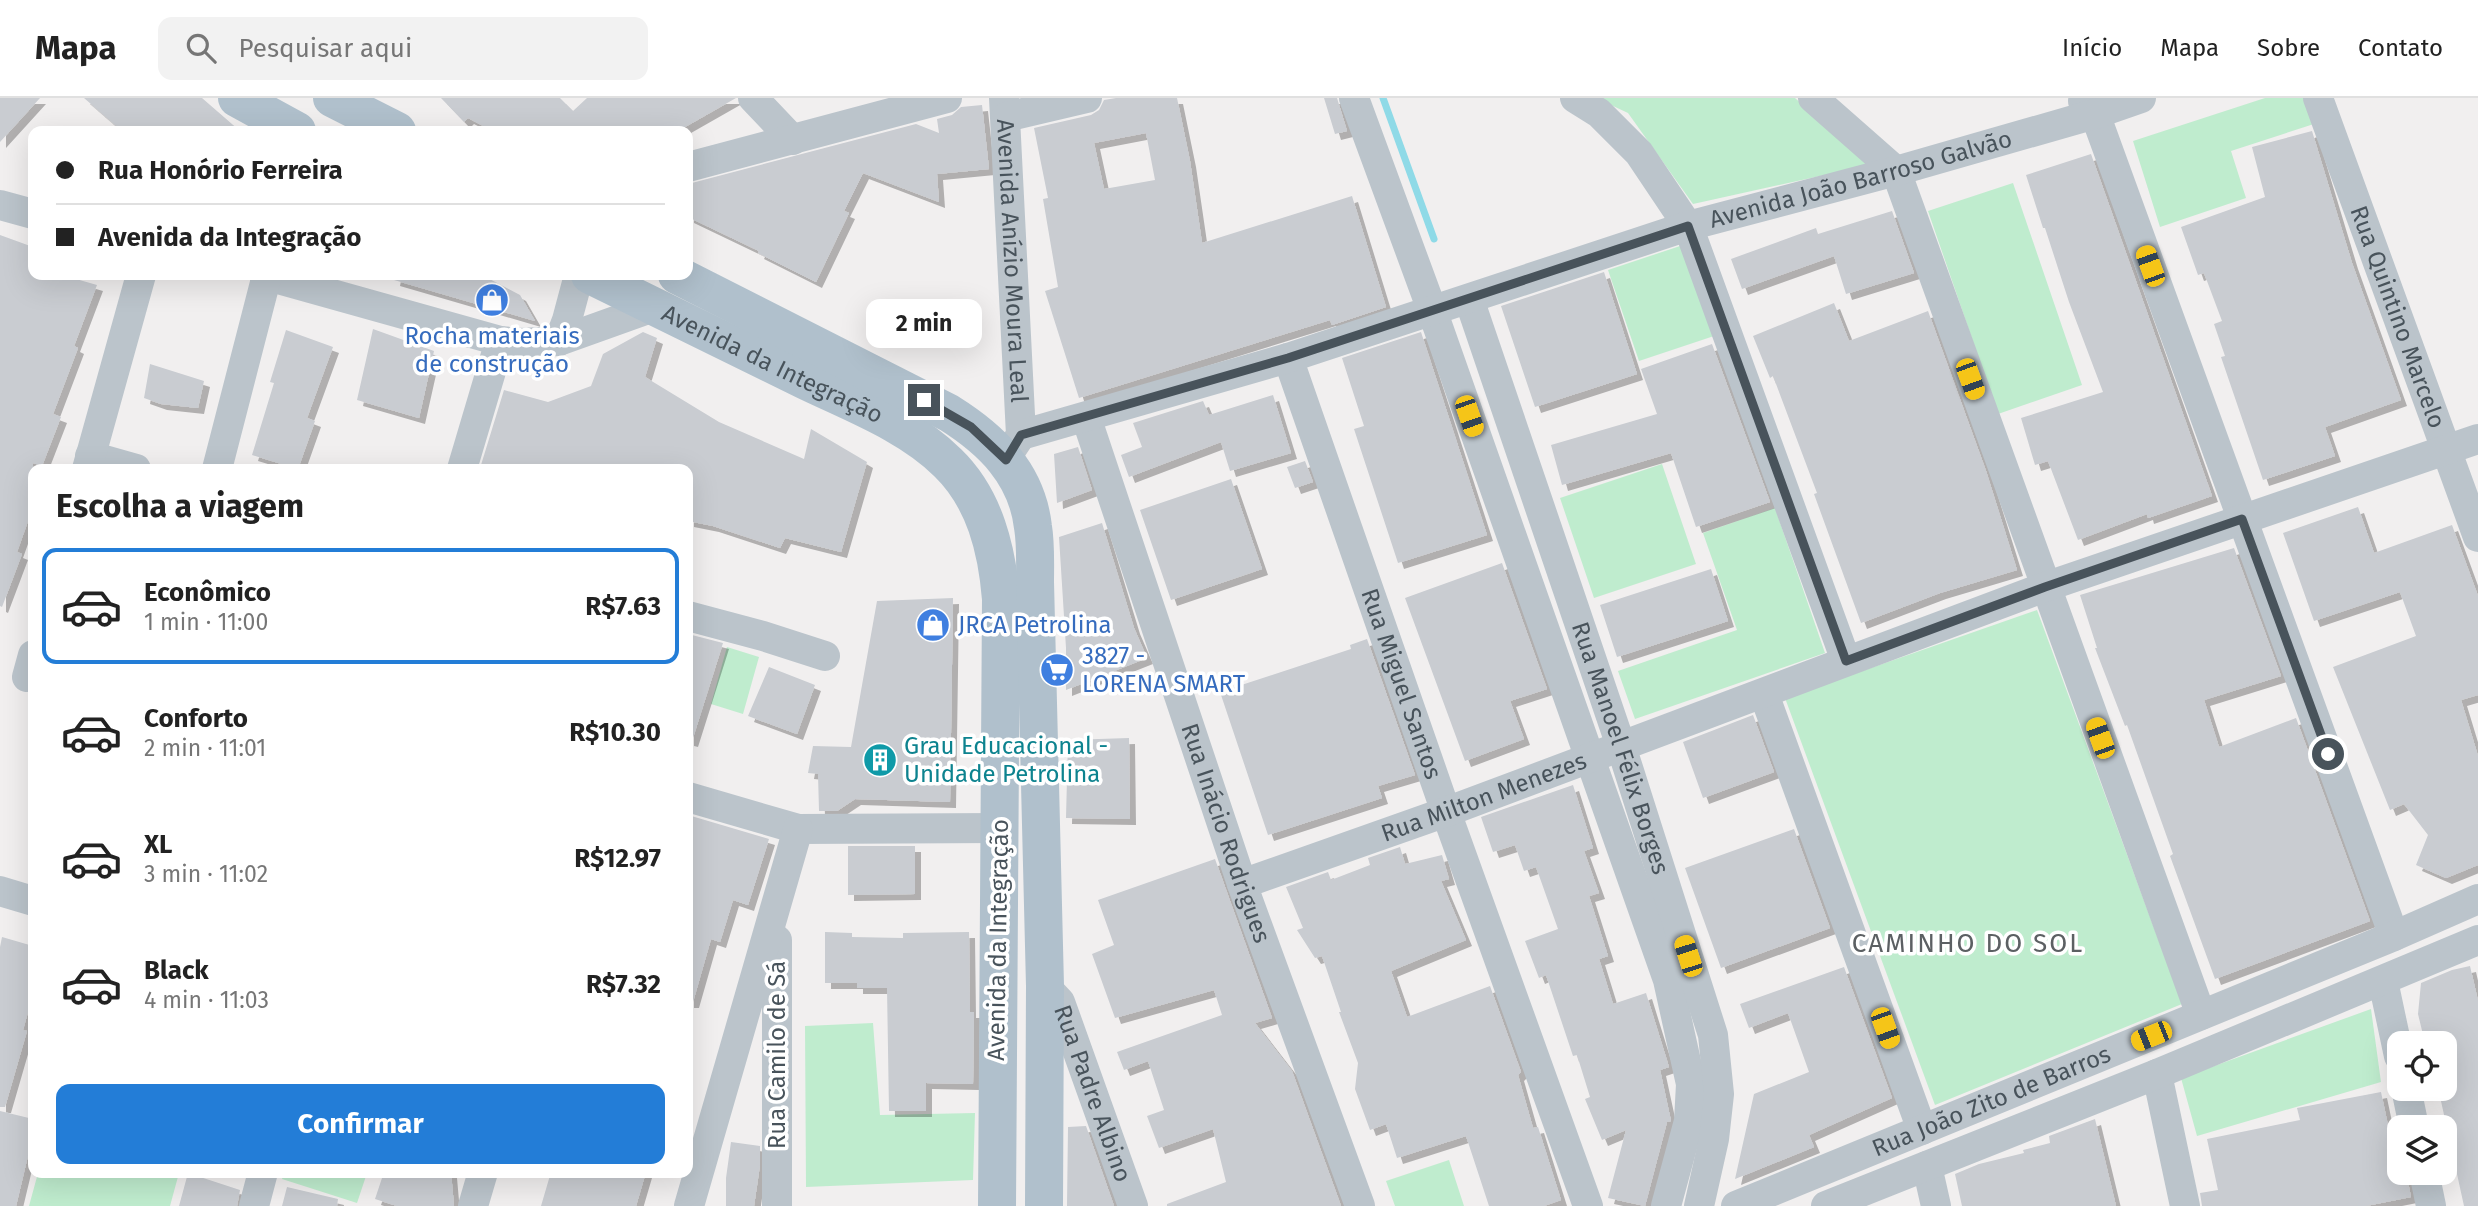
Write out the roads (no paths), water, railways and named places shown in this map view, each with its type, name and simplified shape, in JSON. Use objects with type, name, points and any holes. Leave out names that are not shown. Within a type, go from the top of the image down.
[{"type":"main road","points":[[237,98],[288,126]]},
{"type":"main road","points":[[320,126],[328,115],[330,98],[382,126]]},
{"type":"main road","name":"Avenida da Integração","points":[[600,280],[900,428],[950,464],[967,486],[987,526],[998,570],[1001,599],[997,1206]]},
{"type":"main road","name":"Avenida da Integração","points":[[687,280],[1013,447],[1033,527],[1045,986],[1044,1206]]},
{"type":"main road","points":[[996,1042],[1010,1056],[1033,1054],[1044,1047]]},
{"type":"main road","points":[[996,1114],[1017,1104],[1035,1107],[1043,1114]]},
{"type":"street","points":[[753,98],[793,140]]},
{"type":"street","points":[[693,166],[947,98]]},
{"type":"street","points":[[1005,107],[1087,98]]},
{"type":"street","name":"Rua Manoel Félix Borges","points":[[1354,98],[1432,310],[1668,980],[1690,1084],[1689,1121],[1666,1206]]},
{"type":"street","points":[[1575,98],[1598,113],[1633,146],[1688,226],[1846,661]]},
{"type":"street","points":[[1813,98],[1896,172],[2202,1015]]},
{"type":"street","name":"Avenida João Barroso Galvão","points":[[1013,447],[1086,417],[1288,358],[1688,226],[1896,172],[2087,106],[2141,98]]},
{"type":"street","name":"Rua Quintino Marcelo","points":[[2318,98],[2478,537]]},
{"type":"street","points":[[2087,106],[2242,519],[2394,936]]},
{"type":"street","name":"Avenida Anízio Moura Leal","points":[[1005,107],[1013,447]]},
{"type":"street","points":[[0,205],[28,213]]},
{"type":"street","points":[[88,463],[140,280]]},
{"type":"street","points":[[218,464],[265,280]]},
{"type":"street","points":[[284,280],[500,341],[522,343],[559,341],[654,307]]},
{"type":"street","points":[[559,341],[577,280]]},
{"type":"street","name":"Rua Manoel Félix Borges","points":[[1469,299],[1622,746],[1713,1035],[1719,1094],[1714,1139],[1699,1206]]},
{"type":"street","points":[[463,464],[500,341]]},
{"type":"street","name":"Rua Miguel Santos","points":[[1288,358],[1446,812],[1588,1206]]},
{"type":"street","name":"Rua Inácio Rodrigues","points":[[1086,417],[1242,884],[1360,1206]]},
{"type":"street","name":"Rua Milton Menezes","points":[[1242,884],[1590,759],[2045,587],[2478,439]]},
{"type":"street","points":[[693,618],[763,636],[825,656]]},
{"type":"street","points":[[1765,694],[1922,1130]]},
{"type":"street","points":[[693,798],[797,829],[1000,828]]},
{"type":"street","points":[[689,1206],[797,829]]},
{"type":"street","points":[[0,891],[28,899]]},
{"type":"street","name":"Rua João Zito de Barros","points":[[1736,1206],[2478,899]]},
{"type":"street","name":"Rua Camilo de Sá","points":[[777,905],[778,1206]]},
{"type":"street","name":"Rua João Zito de Barros","points":[[1826,1206],[2157,1074],[2478,940]]},
{"type":"street","points":[[2339,958],[2353,993]]},
{"type":"street","points":[[2383,981],[2394,1031]]},
{"type":"street","name":"Rua Padre Albino","points":[[1045,986],[1059,1002],[1133,1206]]},
{"type":"street","points":[[2157,1074],[2185,1206]]},
{"type":"street","points":[[1927,1166],[1936,1206]]},
{"type":"street","points":[[254,1206],[261,1178]]},
{"type":"street","points":[[473,1206],[481,1178]]},
{"type":"street","points":[[2427,1185],[2431,1206]]},
{"type":"waterway","points":[[1383,98],[1434,239]]},
{"type":"place","name":"Rocha materiais de construção","points":[[492,300]]},
{"type":"place","name":"JRCA Petrolina","points":[[933,625]]},
{"type":"place","name":"3827 - LORENA SMART","points":[[1057,670]]},
{"type":"place","name":"Grau Educacional - Unidade Petrolina","points":[[880,760]]},
{"type":"district","name":"CAMINHO DO SOL","points":[[1968,943]]}]
